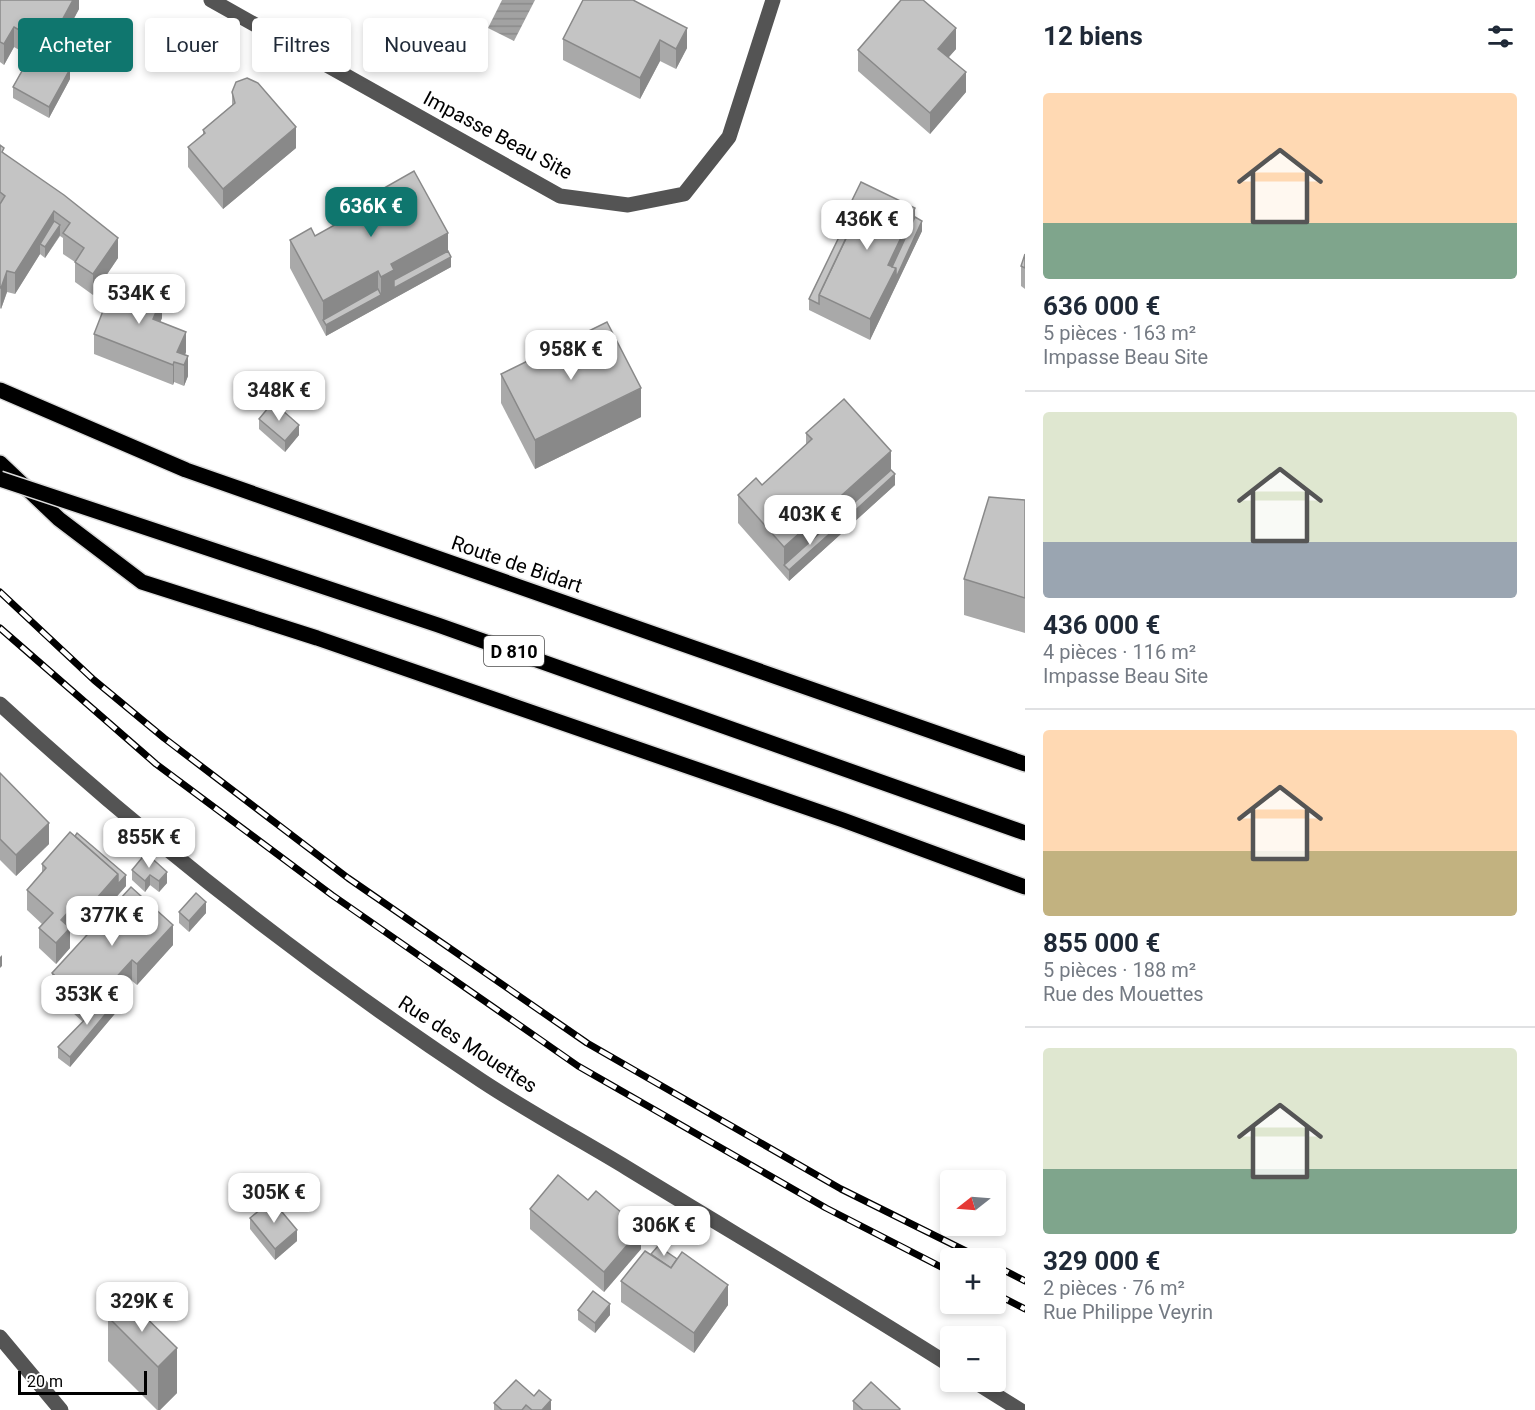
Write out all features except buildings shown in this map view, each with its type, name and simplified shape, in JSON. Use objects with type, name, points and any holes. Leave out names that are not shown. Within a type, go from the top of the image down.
[{"type":"main road","name":"Route de Bidart","points":[[0,390],[186,470],[1025,764]]},
{"type":"main road","points":[[0,463],[59,519],[142,582],[318,638],[843,820],[1025,886]]},
{"type":"main road","name":"D 810","points":[[0,479],[438,625],[1025,833]]},
{"type":"street","name":"Impasse Beau Site","points":[[211,0],[560,196],[628,205],[684,194],[729,137],[774,0]]},
{"type":"street","name":"Rue des Mouettes","points":[[0,704],[68,766],[229,900],[373,1006],[484,1082],[940,1359]]},
{"type":"street","points":[[0,1336],[61,1410]]},
{"type":"street","points":[[988,1392],[1006,1405],[1020,1410]]},
{"type":"shaded area","points":[[502,0],[535,0],[514,41],[488,28]]},
{"type":"railway","points":[[0,592],[94,680],[164,738],[348,878],[587,1043],[841,1189],[960,1248]]},
{"type":"railway","points":[[0,628],[156,764],[332,895],[578,1066],[826,1208],[940,1266]]},
{"type":"railway","points":[[1006,1271],[1025,1281]]},
{"type":"railway","points":[[1006,1299],[1025,1309]]}]
